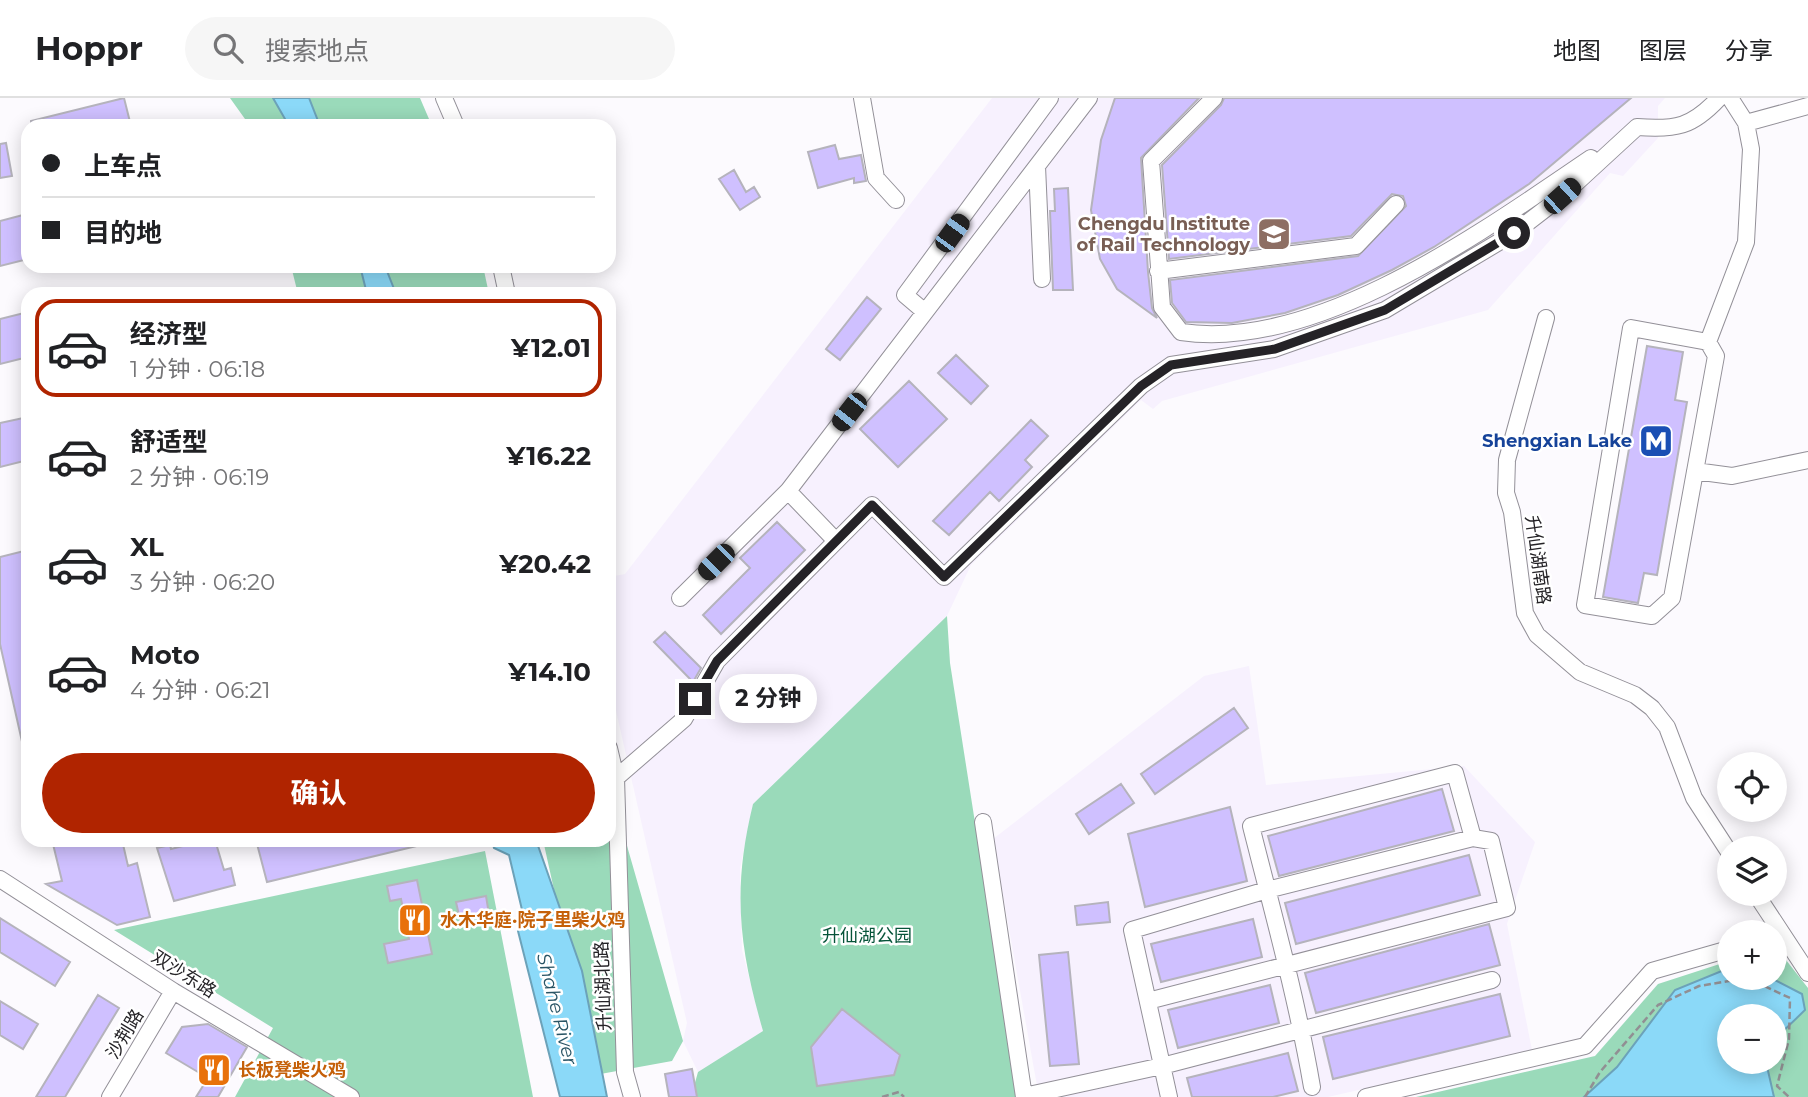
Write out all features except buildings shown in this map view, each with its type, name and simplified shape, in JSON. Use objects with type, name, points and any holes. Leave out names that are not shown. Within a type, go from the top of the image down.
[{"type":"street","points":[[444,98],[453,119]]},
{"type":"street","points":[[862,98],[876,178],[896,200]]},
{"type":"street","points":[[925,312],[905,295],[1050,98]]},
{"type":"street","points":[[680,598],[788,491],[1089,98]]},
{"type":"street","points":[[1212,99],[1151,161],[1162,307],[1181,332],[1204,335],[1250,333],[1325,312],[1410,273],[1533,197],[1637,127],[1681,127],[1701,117],[1719,98]]},
{"type":"street","points":[[1708,342],[1746,242],[1751,149],[1746,123],[1730,98]]},
{"type":"street","points":[[1746,123],[1808,106]]},
{"type":"street","points":[[616,778],[684,719],[717,661],[872,505],[944,577],[1141,386],[1171,365],[1275,349],[1385,310],[1514,233],[1562,196],[1637,127]]},
{"type":"street","points":[[1037,166],[1042,279]]},
{"type":"street","points":[[1158,271],[1356,246],[1396,204]]},
{"type":"street","name":"升仙湖南路","points":[[1546,317],[1507,460],[1506,493],[1512,512],[1525,613],[1537,635],[1580,672],[1635,695],[1652,708],[1667,727],[1694,797],[1719,836]]},
{"type":"street","points":[[1631,328],[1708,342],[1716,356],[1672,598],[1653,616],[1585,605],[1631,328]]},
{"type":"street","points":[[1695,471],[1731,477],[1808,460]]},
{"type":"street","points":[[788,491],[836,541]]},
{"type":"street","points":[[1312,1087],[1302,1029],[1251,827],[1455,773],[1473,838]]},
{"type":"street","name":"升仙湖北路","points":[[616,778],[625,1072],[632,1097]]},
{"type":"street","points":[[982,822],[1024,1097],[1162,1066],[1492,980]]},
{"type":"street","points":[[1148,1000],[1286,967],[1507,908],[1491,841],[1473,838],[1267,890],[1132,930],[1169,1097]]},
{"type":"street","name":"双沙东路","points":[[0,879],[173,990],[351,1097]]},
{"type":"street","points":[[1787,950],[1808,973]]},
{"type":"street","points":[[1366,1097],[1585,1046],[1606,1026],[1652,971],[1717,952]]},
{"type":"street","name":"沙荆路","points":[[110,1097],[173,990]]},
{"type":"path","points":[[1585,1097],[1600,1072],[1658,1005],[1699,986],[1747,978],[1790,998],[1789,1039],[1777,1086],[1789,1097]]},
{"type":"path","points":[[882,1097],[900,1092],[904,1097]]},
{"type":"shaded area","points":[[992,98],[1665,98],[1658,106],[1658,138],[1623,176],[1610,173],[1488,310],[1162,401],[1153,409],[1141,400],[971,565],[947,616],[753,804],[740,869],[742,950],[763,1031],[698,1072],[683,1041],[687,1023],[616,711],[616,576],[625,574]]},
{"type":"shaded area","points":[[1249,666],[1266,785],[1464,766],[1535,842],[1507,924],[1532,1050],[1328,1097],[1039,1097],[993,839],[1204,676]]},
{"type":"green space","points":[[230,98],[420,98],[429,119],[245,119]]},
{"type":"green space","points":[[293,273],[484,273],[488,287],[296,287]]},
{"type":"green space","name":"升仙湖公园","points":[[947,616],[950,663],[1018,1097],[691,1097],[698,1072],[763,1031],[748,972],[741,918],[742,864],[753,804]]},
{"type":"green space","points":[[616,807],[683,1041],[672,1061],[595,1075],[545,847],[616,847]]},
{"type":"green space","points":[[485,851],[533,1097],[235,1097],[273,1028],[114,930]]},
{"type":"green space","points":[[1787,961],[1808,988],[1808,1097],[1416,1097],[1595,1056],[1658,984],[1717,965],[1717,990],[1787,990]]},
{"type":"water","points":[[273,98],[309,98],[317,119],[285,119]]},
{"type":"water","points":[[362,273],[388,273],[393,287],[365,287]]},
{"type":"water","name":"Shahe River","points":[[538,847],[582,971],[607,1097],[560,1097],[518,931],[523,914],[509,855],[494,848]]},
{"type":"water","points":[[1717,973],[1717,990],[1787,990],[1787,986],[1802,994],[1805,1010],[1787,1027],[1787,1004],[1717,1004],[1717,1074],[1769,1074],[1774,1097],[1584,1097],[1617,1067],[1675,990]]},
{"type":"place","name":"Chengdu Institute of Rail Technology","points":[[1274,234]]},
{"type":"place","name":"Shengxian Lake","points":[[1656,441]]},
{"type":"place","name":"水木华庭·院子里柴火鸡","points":[[415,920]]},
{"type":"place","name":"长板凳柴火鸡","points":[[214,1070]]},
{"type":"route","points":[[695,699],[717,661],[872,505],[944,577],[1141,386],[1171,365],[1275,349],[1353,323],[1385,310],[1514,233]]}]
